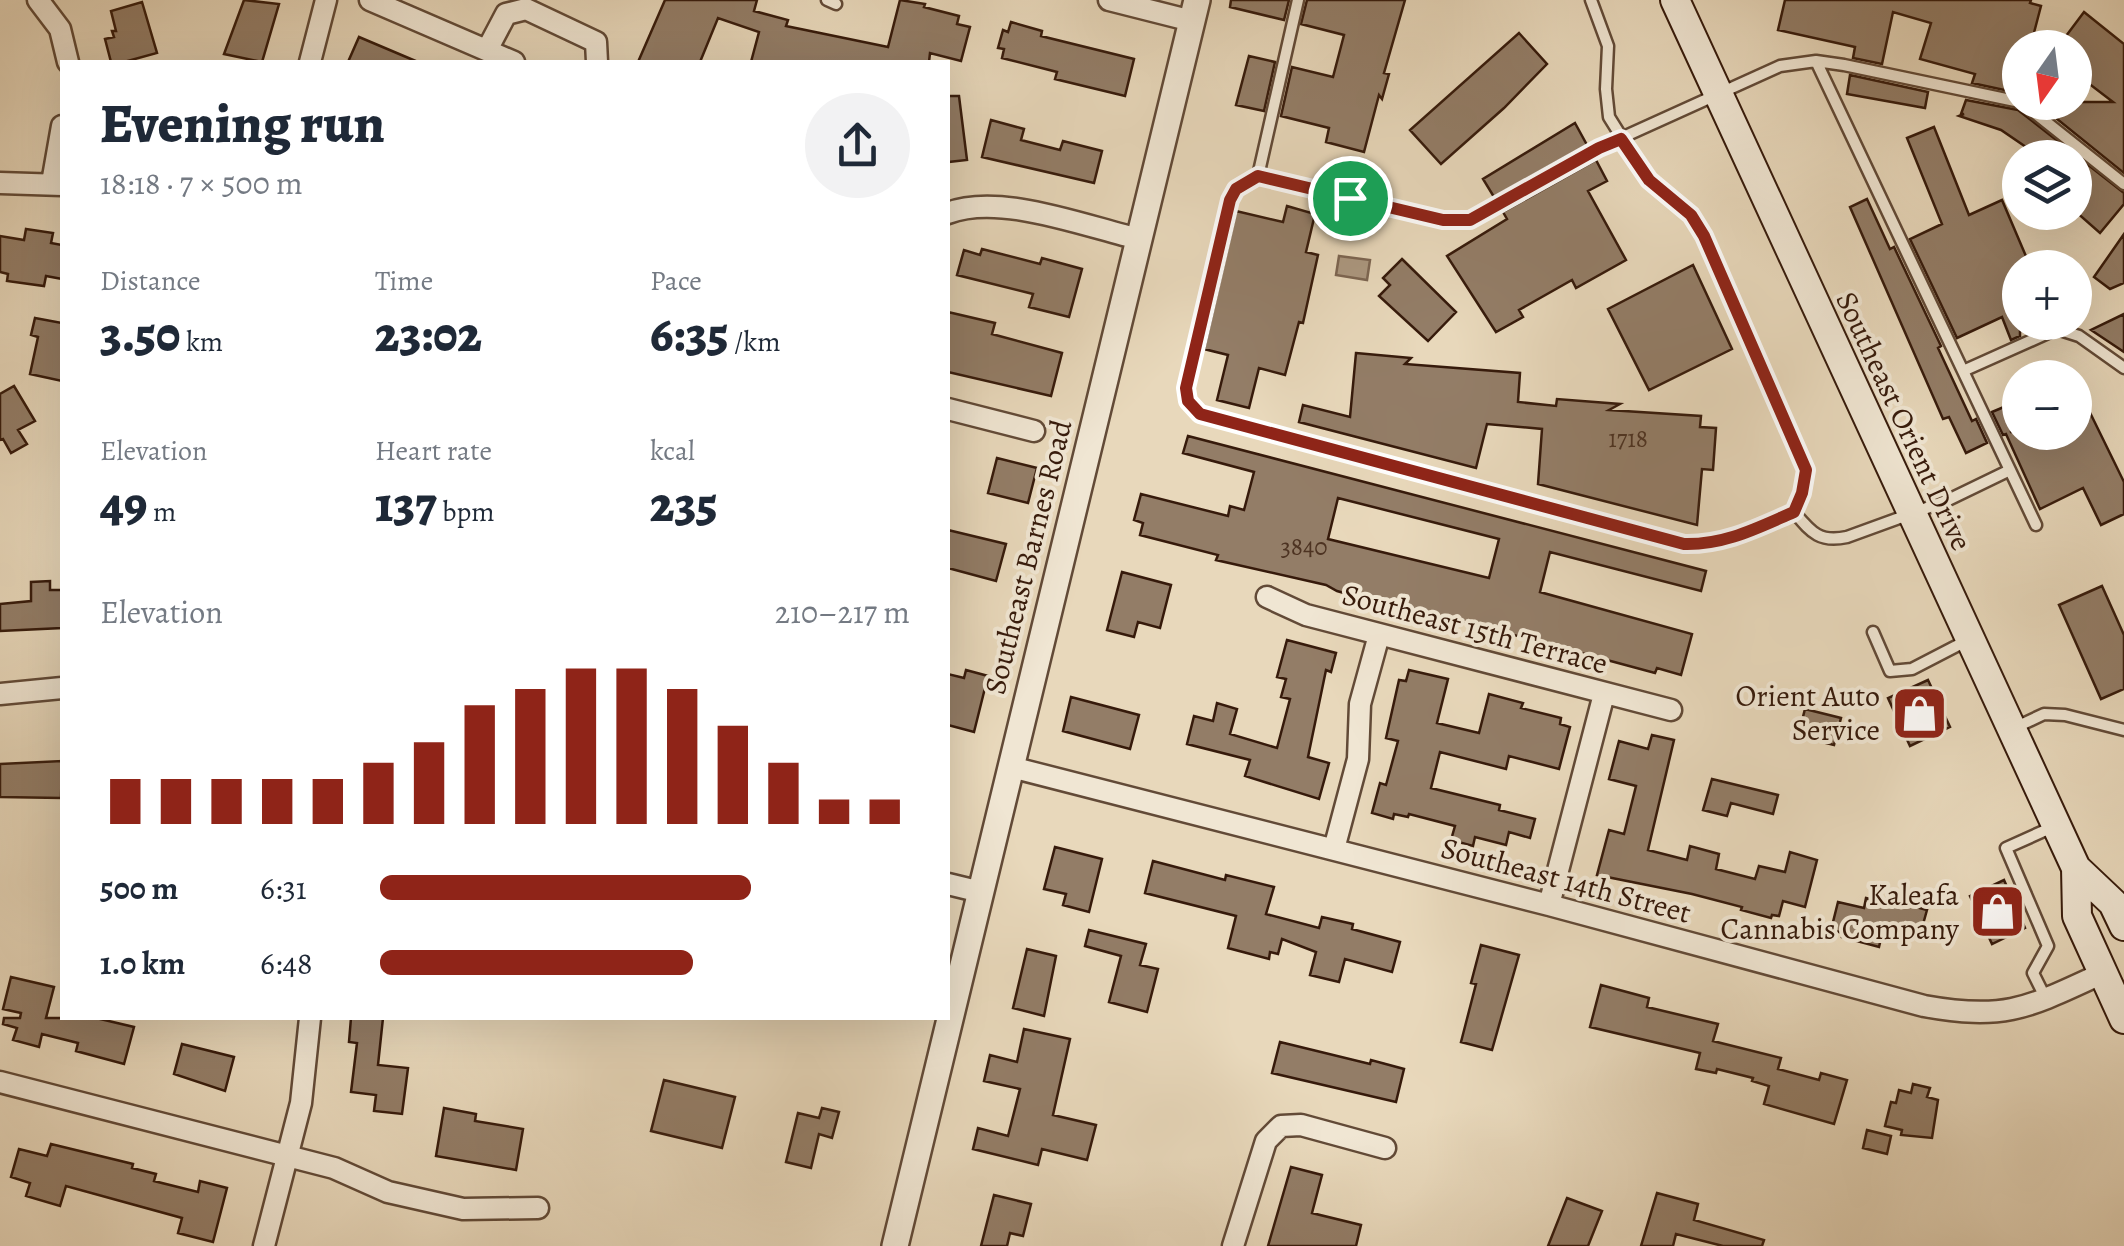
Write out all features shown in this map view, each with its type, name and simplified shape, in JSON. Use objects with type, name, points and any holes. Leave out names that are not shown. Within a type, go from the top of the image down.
[{"type":"main road","name":"Southeast Orient Drive","points":[[1675,0],[2076,868],[2114,902],[2124,926]]},
{"type":"main road","name":"Southeast Orient Drive","points":[[2076,868],[2077,916],[2124,1019]]},
{"type":"street","points":[[38,0],[60,29],[68,60]]},
{"type":"street","points":[[311,60],[326,0]]},
{"type":"street","points":[[370,0],[510,60]]},
{"type":"street","points":[[1109,0],[1195,10]]},
{"type":"street","points":[[487,50],[506,14],[526,9],[596,42],[597,60]]},
{"type":"street","name":"Southeast Barnes Road","points":[[950,1017],[1195,10]]},
{"type":"street","points":[[0,183],[58,184],[60,155]]},
{"type":"street","points":[[950,212],[966,206],[998,205],[1140,239]]},
{"type":"street","points":[[950,409],[1034,431]]},
{"type":"street","name":"Southeast 15th Terrace","points":[[1267,597],[1306,615],[1671,710]]},
{"type":"street","points":[[1334,849],[1358,759],[1360,704],[1379,635]]},
{"type":"street","points":[[0,694],[60,688]]},
{"type":"street","points":[[1549,905],[1604,694]]},
{"type":"street","name":"Southeast 14th Street","points":[[1011,767],[1924,1006],[1986,1014],[2013,1011],[2103,974]]},
{"type":"street","points":[[950,884],[980,892]]},
{"type":"street","points":[[264,1246],[306,1073],[310,1020]]},
{"type":"street","name":"Southeast Barnes Road","points":[[895,1246],[949,1020]]},
{"type":"street","points":[[0,1082],[334,1168],[388,1192],[462,1209],[538,1208]]},
{"type":"street","points":[[1234,1246],[1266,1141],[1280,1126],[1301,1125],[1385,1148]]},
{"type":"lane","points":[[1258,176],[1298,0]]},
{"type":"lane","points":[[1590,0],[1608,46],[1609,117],[1621,139],[1649,180],[1691,215],[1704,236],[1806,470],[1794,512],[1711,545],[1684,544],[1200,414],[1188,401],[1186,388],[1230,200],[1236,189],[1258,176],[1443,220],[1470,220],[1599,148],[1621,139],[1719,96],[1780,66],[1816,60],[2002,98]]},
{"type":"lane","points":[[1816,60],[2036,525]]},
{"type":"lane","points":[[2043,120],[2124,184]]},
{"type":"lane","points":[[1964,371],[2057,329],[2079,336],[2124,368]]},
{"type":"lane","points":[[1794,512],[1816,537],[1831,540],[1911,514],[2010,470]]},
{"type":"lane","points":[[1873,632],[1890,671],[1899,672],[1969,639]]},
{"type":"lane","points":[[2011,730],[2044,714],[2065,715],[2124,730]]},
{"type":"lane","points":[[2046,999],[2033,973],[2048,946],[2006,848],[2056,825]]},
{"type":"shaded area","points":[[1339,256],[1370,260],[1367,280],[1336,275]]},
{"type":"building","points":[[244,0],[279,4],[263,60],[224,54]]},
{"type":"building","points":[[665,0],[757,0],[754,11],[788,20],[786,26],[888,47],[900,0],[959,16],[957,24],[970,27],[961,61],[930,53],[929,60],[752,60],[759,32],[718,18],[701,60],[639,60]]},
{"type":"building","points":[[1231,0],[1289,0],[1284,20],[1230,7]]},
{"type":"building","points":[[1307,0],[1405,0],[1384,73],[1389,74],[1382,99],[1379,95],[1364,152],[1326,142],[1329,128],[1281,116],[1292,67],[1333,77],[1344,35],[1301,24]]},
{"type":"building","points":[[1785,0],[2031,0],[2030,3],[2041,6],[2035,30],[2002,30],[2002,90],[1972,83],[1975,74],[1920,59],[1931,23],[1893,12],[1882,64],[1853,58],[1855,47],[1778,30]]},
{"type":"building","points":[[142,2],[157,53],[131,60],[110,60],[105,39],[114,37],[112,31],[116,31],[111,11]]},
{"type":"building","points":[[2084,12],[2124,44],[2124,173],[2092,147],[2092,140],[2083,140],[2058,120],[2092,120],[2092,102],[2113,102],[2092,86],[2092,30],[2070,30]]},
{"type":"building","points":[[1011,22],[1042,31],[1041,36],[1134,59],[1125,96],[1055,79],[1057,72],[1002,58],[1004,49],[998,48],[1003,30],[1008,32]]},
{"type":"building","points":[[1519,33],[1547,64],[1441,164],[1410,130]]},
{"type":"building","points":[[359,37],[413,60],[349,60]]},
{"type":"building","points":[[1249,56],[1275,62],[1264,111],[1236,105]]},
{"type":"building","points":[[1850,75],[1928,92],[1925,108],[1847,94]]},
{"type":"building","points":[[950,96],[959,96],[967,160],[950,162]]},
{"type":"building","points":[[1966,100],[2002,107],[2002,120],[2031,120],[2056,140],[2016,140],[1961,114]]},
{"type":"building","points":[[991,120],[1024,129],[1021,140],[1060,150],[1063,141],[1102,151],[1094,183],[982,157]]},
{"type":"building","points":[[1575,123],[1587,145],[1494,197],[1483,179]]},
{"type":"building","points":[[1934,127],[1969,215],[2002,200],[2002,230],[2015,230],[2023,250],[2002,250],[2002,317],[1957,338],[1910,239],[1942,224],[1907,138]]},
{"type":"building","points":[[1596,160],[1607,181],[1588,191],[1626,260],[1576,288],[1572,280],[1519,310],[1523,317],[1496,332],[1447,256],[1507,219],[1503,212]]},
{"type":"building","points":[[2092,168],[2124,193],[2124,204],[2100,233],[2092,226]]},
{"type":"building","points":[[1867,199],[1941,346],[1938,348],[1972,421],[1976,419],[1987,443],[1966,453],[1949,417],[1943,419],[1850,207]]},
{"type":"building","points":[[1287,206],[1315,214],[1306,252],[1318,255],[1303,323],[1299,322],[1285,375],[1259,368],[1249,408],[1217,400],[1228,355],[1204,349],[1236,211],[1283,222]]},
{"type":"building","points":[[26,229],[53,233],[51,243],[60,245],[60,279],[46,276],[44,286],[7,281],[8,274],[0,272],[0,236],[24,240]]},
{"type":"building","points":[[2124,234],[2124,283],[2110,289],[2094,277]]},
{"type":"building","points":[[982,249],[1040,264],[1042,258],[1082,269],[1069,317],[1029,307],[1033,294],[957,275],[964,250],[980,255]]},
{"type":"building","points":[[1402,259],[1456,312],[1428,341],[1379,296],[1390,285],[1383,278]]},
{"type":"building","points":[[1693,265],[1732,349],[1649,390],[1608,309]]},
{"type":"building","points":[[950,312],[995,323],[992,334],[1062,353],[1051,396],[950,372]]},
{"type":"building","points":[[2124,314],[2124,352],[2092,331]]},
{"type":"building","points":[[35,318],[60,323],[60,381],[30,374],[38,337],[31,335]]},
{"type":"building","points":[[1356,353],[1411,358],[1405,364],[1520,373],[1518,402],[1556,406],[1557,399],[1620,404],[1609,410],[1701,416],[1700,427],[1716,428],[1713,470],[1702,469],[1697,525],[1538,484],[1542,429],[1487,424],[1476,468],[1299,422],[1303,405],[1350,417]]},
{"type":"building","points":[[14,386],[35,421],[18,430],[27,444],[11,453],[0,440],[0,394]]},
{"type":"building","points":[[2002,408],[2002,433],[1992,412]]},
{"type":"building","points":[[2092,417],[2124,482],[2124,514],[2101,525],[2083,488],[2040,509],[2013,450],[2092,450]]},
{"type":"building","points":[[1188,436],[1706,571],[1701,591],[1550,552],[1540,592],[1692,634],[1681,675],[1657,668],[1655,673],[1466,622],[1400,609],[1326,585],[1216,560],[1218,555],[1140,535],[1143,523],[1134,520],[1141,494],[1228,516],[1230,506],[1244,510],[1254,472],[1183,453]],"holes":[[[1338,498],[1499,539],[1489,578],[1328,539]]]},
{"type":"building","points":[[997,458],[1037,468],[1028,503],[988,493]]},
{"type":"building","points":[[950,530],[1006,544],[996,581],[950,569]]},
{"type":"building","points":[[1122,572],[1171,585],[1160,628],[1138,622],[1134,637],[1107,630]]},
{"type":"building","points":[[50,581],[50,590],[60,590],[60,628],[0,631],[0,604],[31,601],[31,582]]},
{"type":"building","points":[[2102,586],[2124,635],[2124,689],[2101,699],[2059,605]]},
{"type":"building","points":[[1287,640],[1336,653],[1331,672],[1326,670],[1308,757],[1329,763],[1319,799],[1245,776],[1250,760],[1187,744],[1194,716],[1213,721],[1217,703],[1237,709],[1230,734],[1277,748],[1290,699],[1281,697],[1286,679],[1277,677]]},
{"type":"building","points":[[966,670],[988,676],[974,732],[950,726],[950,674],[964,678]]},
{"type":"building","points":[[1409,670],[1448,679],[1437,723],[1479,733],[1489,694],[1523,703],[1521,708],[1561,718],[1560,724],[1570,727],[1559,769],[1509,756],[1506,769],[1440,752],[1431,788],[1500,805],[1499,810],[1535,819],[1530,838],[1509,832],[1506,845],[1475,837],[1473,846],[1451,840],[1455,826],[1409,814],[1394,814],[1393,819],[1372,813],[1380,783],[1386,785],[1398,741],[1386,738],[1399,680],[1406,681]]},
{"type":"building","name":"Orient Auto Service","points":[[1928,680],[1950,727],[1910,746],[1888,698]]},
{"type":"building","points":[[1071,697],[1139,715],[1130,749],[1063,731]]},
{"type":"building","points":[[1805,709],[1841,718],[1834,745],[1798,736]]},
{"type":"building","points":[[1652,735],[1674,740],[1648,850],[1687,860],[1690,846],[1719,854],[1716,869],[1755,879],[1759,866],[1785,872],[1790,852],[1817,860],[1805,907],[1783,901],[1779,916],[1771,918],[1692,894],[1597,875],[1609,830],[1624,834],[1636,786],[1609,779],[1619,741],[1648,749]]},
{"type":"building","points":[[60,761],[60,798],[0,797],[0,764]]},
{"type":"building","points":[[1712,779],[1778,795],[1773,814],[1731,803],[1727,816],[1703,810]]},
{"type":"building","points":[[1055,847],[1102,859],[1089,912],[1063,905],[1066,894],[1044,889]]},
{"type":"building","points":[[1153,861],[1225,880],[1226,875],[1274,887],[1266,914],[1319,928],[1322,917],[1400,942],[1392,972],[1345,959],[1339,982],[1310,975],[1316,952],[1282,939],[1278,954],[1270,952],[1269,959],[1228,948],[1236,916],[1145,893]]},
{"type":"building","name":"Kaleafa Cannabis Company","points":[[2004,880],[2025,928],[1992,944],[1970,896]]},
{"type":"building","points":[[1866,898],[1927,910],[1920,935],[1884,926],[1879,947],[1831,930],[1838,902],[1864,908]]},
{"type":"building","points":[[1089,930],[1146,944],[1140,965],[1158,969],[1147,1012],[1109,1002],[1121,956],[1085,946]]},
{"type":"building","points":[[1481,945],[1519,955],[1492,1050],[1461,1042]]},
{"type":"building","points":[[1027,949],[1056,956],[1044,1016],[1013,1008]]},
{"type":"building","points":[[11,977],[54,987],[46,1018],[104,1020],[134,1027],[124,1064],[76,1051],[78,1043],[42,1034],[39,1047],[13,1040],[17,1028],[3,1024],[4,1018],[20,1018],[21,1013],[3,1009]]},
{"type":"building","points":[[1601,985],[1649,998],[1647,1007],[1718,1024],[1713,1041],[1781,1058],[1778,1069],[1819,1080],[1821,1073],[1847,1080],[1834,1124],[1764,1104],[1769,1086],[1752,1081],[1753,1078],[1717,1069],[1716,1073],[1696,1069],[1700,1053],[1590,1027]]},
{"type":"building","points":[[351,1020],[383,1020],[378,1065],[408,1068],[402,1114],[374,1111],[376,1095],[351,1092],[357,1043],[349,1042]]},
{"type":"building","points":[[1024,1029],[1070,1039],[1053,1115],[1096,1125],[1087,1160],[1042,1149],[1038,1165],[973,1149],[978,1128],[1008,1136],[1020,1089],[984,1081],[990,1055],[1017,1062]]},
{"type":"building","points":[[1280,1042],[1404,1069],[1396,1102],[1272,1073]]},
{"type":"building","points":[[182,1044],[234,1057],[225,1091],[174,1074]]},
{"type":"building","points":[[664,1080],[735,1097],[722,1148],[651,1131]]},
{"type":"building","points":[[1913,1084],[1930,1088],[1927,1097],[1938,1100],[1932,1138],[1901,1135],[1902,1130],[1885,1126],[1891,1102],[1896,1103],[1899,1090],[1911,1093]]},
{"type":"building","points":[[444,1108],[476,1114],[475,1121],[523,1129],[516,1170],[436,1156]]},
{"type":"building","points":[[822,1108],[839,1112],[832,1138],[819,1134],[811,1168],[786,1162],[798,1113],[819,1118]]},
{"type":"building","points":[[1867,1130],[1891,1136],[1887,1154],[1863,1148]]},
{"type":"building","points":[[51,1144],[133,1164],[132,1168],[156,1174],[154,1181],[198,1192],[200,1181],[227,1188],[213,1242],[178,1233],[182,1218],[66,1186],[60,1206],[26,1196],[30,1183],[11,1177],[19,1149],[47,1156]]},
{"type":"building","points":[[1291,1167],[1322,1175],[1312,1213],[1361,1225],[1356,1246],[1268,1246]]},
{"type":"building","points":[[1657,1193],[1698,1204],[1694,1220],[1764,1240],[1762,1246],[1723,1246],[1676,1234],[1673,1246],[1641,1246]]},
{"type":"building","points":[[994,1195],[1031,1204],[1023,1236],[1010,1233],[1007,1246],[981,1246]]},
{"type":"building","points":[[1567,1198],[1602,1211],[1588,1246],[1548,1246]]},
{"type":"place","name":"Orient Auto Service","points":[[1919,713]]},
{"type":"place","name":"Kaleafa Cannabis Company","points":[[1998,912]]},
{"type":"route","points":[[1621,139],[1649,180],[1691,215],[1704,236],[1806,470],[1794,512],[1711,545],[1684,544],[1200,414],[1188,401],[1186,388],[1230,200],[1236,189],[1258,176],[1350,198],[1443,220],[1470,220],[1621,139]]}]
